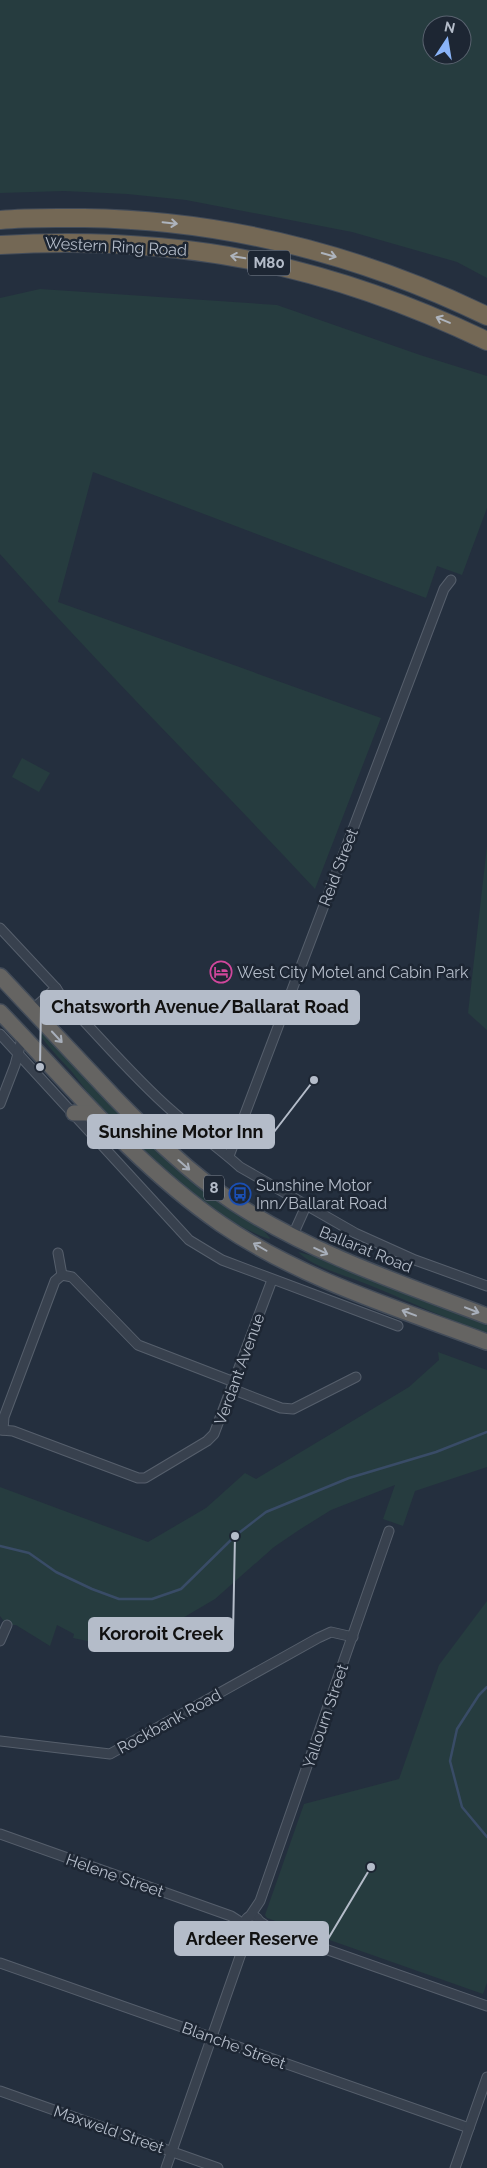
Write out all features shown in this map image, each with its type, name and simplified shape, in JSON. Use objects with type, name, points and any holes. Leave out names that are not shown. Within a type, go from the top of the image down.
[{"type":"highway","points":[[0,214],[38,212],[121,219]]},
{"type":"highway","name":"Western Ring Road","points":[[0,220],[57,218],[121,219],[211,229],[307,249],[358,264],[416,284],[487,316]]},
{"type":"highway","name":"Western Ring Road","points":[[0,246],[39,243],[146,245],[259,260],[324,276],[360,288],[432,316],[487,341]]},
{"type":"highway","name":"Ballarat Road","points":[[0,976],[150,1133],[191,1171],[232,1201],[292,1237],[348,1262],[487,1316]]},
{"type":"highway","points":[[26,1039],[32,1010]]},
{"type":"highway","name":"8","points":[[0,1012],[96,1115],[145,1164],[194,1205],[223,1225],[281,1260],[335,1285],[487,1342]]},
{"type":"highway","points":[[26,1039],[43,1022]]},
{"type":"highway","points":[[74,1113],[96,1115],[96,1140]]},
{"type":"highway","points":[[281,1260],[292,1237]]},
{"type":"street","name":"Reid Street","points":[[229,1156],[444,589],[451,580]]},
{"type":"street","name":"Ballarat Road","points":[[0,928],[56,988],[63,999],[172,1112],[229,1156],[240,1167],[355,1233],[415,1260],[487,1286]]},
{"type":"street","points":[[32,1010],[56,988]]},
{"type":"street","points":[[43,1022],[63,999]]},
{"type":"street","points":[[0,1034],[18,1060],[74,1113],[96,1140],[189,1240],[222,1260],[398,1326]]},
{"type":"street","points":[[0,1104],[18,1060],[27,1052],[26,1039]]},
{"type":"street","points":[[292,1237],[306,1206]]},
{"type":"street","points":[[58,1253],[62,1275]]},
{"type":"street","points":[[62,1275],[72,1277],[138,1345],[233,1385],[281,1408],[293,1409],[356,1377]]},
{"type":"street","points":[[2,1430],[4,1417],[55,1281],[62,1275]]},
{"type":"street","name":"Verdant Avenue","points":[[2,1430],[13,1431],[138,1478],[145,1478],[207,1441],[214,1434],[272,1280]]},
{"type":"street","name":"Yallourn Street","points":[[166,2168],[389,1531]]},
{"type":"street","points":[[0,1641],[7,1625]]},
{"type":"street","name":"Rockbank Road","points":[[0,1741],[110,1754],[324,1635],[352,1640]]},
{"type":"street","name":"Helene Street","points":[[0,1834],[487,2006]]},
{"type":"street","name":"Blanche Street","points":[[0,1962],[469,2128]]},
{"type":"street","points":[[455,2168],[487,2076]]},
{"type":"street","name":"Maxweld Street","points":[[0,2091],[218,2168]]},
{"type":"green space","points":[[0,0],[487,0],[487,278],[457,262],[352,232],[186,200],[127,194],[64,191],[0,193]]},
{"type":"green space","points":[[40,289],[277,305],[420,355],[487,376],[487,508],[462,575],[437,566],[426,598],[93,472],[58,602],[381,718],[315,889],[0,554],[0,298]]},
{"type":"green space","points":[[22,758],[50,773],[39,792],[12,777]]},
{"type":"green space","points":[[487,846],[487,1030],[468,1013]]},
{"type":"green space","points":[[41,1030],[258,1224],[270,1238],[247,1229],[224,1216],[200,1200],[155,1163],[98,1106],[72,1072],[42,1038]]},
{"type":"green space","points":[[298,1252],[321,1258],[487,1323],[487,1334],[322,1267]]},
{"type":"green space","points":[[438,1352],[487,1370],[487,1467],[415,1491],[403,1526],[383,1519],[395,1485],[331,1510],[274,1547],[215,1599],[181,1619],[118,1641],[92,1642],[73,1638],[74,1634],[57,1625],[50,1646],[16,1625],[7,1625],[0,1616],[0,1487],[148,1542],[206,1508],[245,1473],[256,1479],[409,1387],[439,1360]]},
{"type":"green space","points":[[487,1601],[487,1983],[483,1994],[267,1918],[265,1915],[304,1804],[399,1779],[439,1665]]},
{"type":"waterway","points":[[0,1546],[29,1553],[56,1572],[119,1599],[152,1599],[181,1589],[235,1536],[266,1512],[349,1478],[436,1452],[487,1432]]},
{"type":"waterway","points":[[487,1687],[479,1695],[457,1729],[450,1761],[462,1807],[487,1837]]},
{"type":"place","name":"West City Motel and Cabin Park","points":[[221,972]]},
{"type":"place","name":"Chatsworth Avenue/Ballarat Road","points":[[40,1067]]},
{"type":"place","name":"Sunshine Motor Inn","points":[[314,1080]]},
{"type":"place","name":"Sunshine Motor Inn/Ballarat Road","points":[[240,1194]]},
{"type":"place","name":"Kororoit Creek","points":[[235,1536]]},
{"type":"place","name":"Ardeer Reserve","points":[[371,1867]]}]
